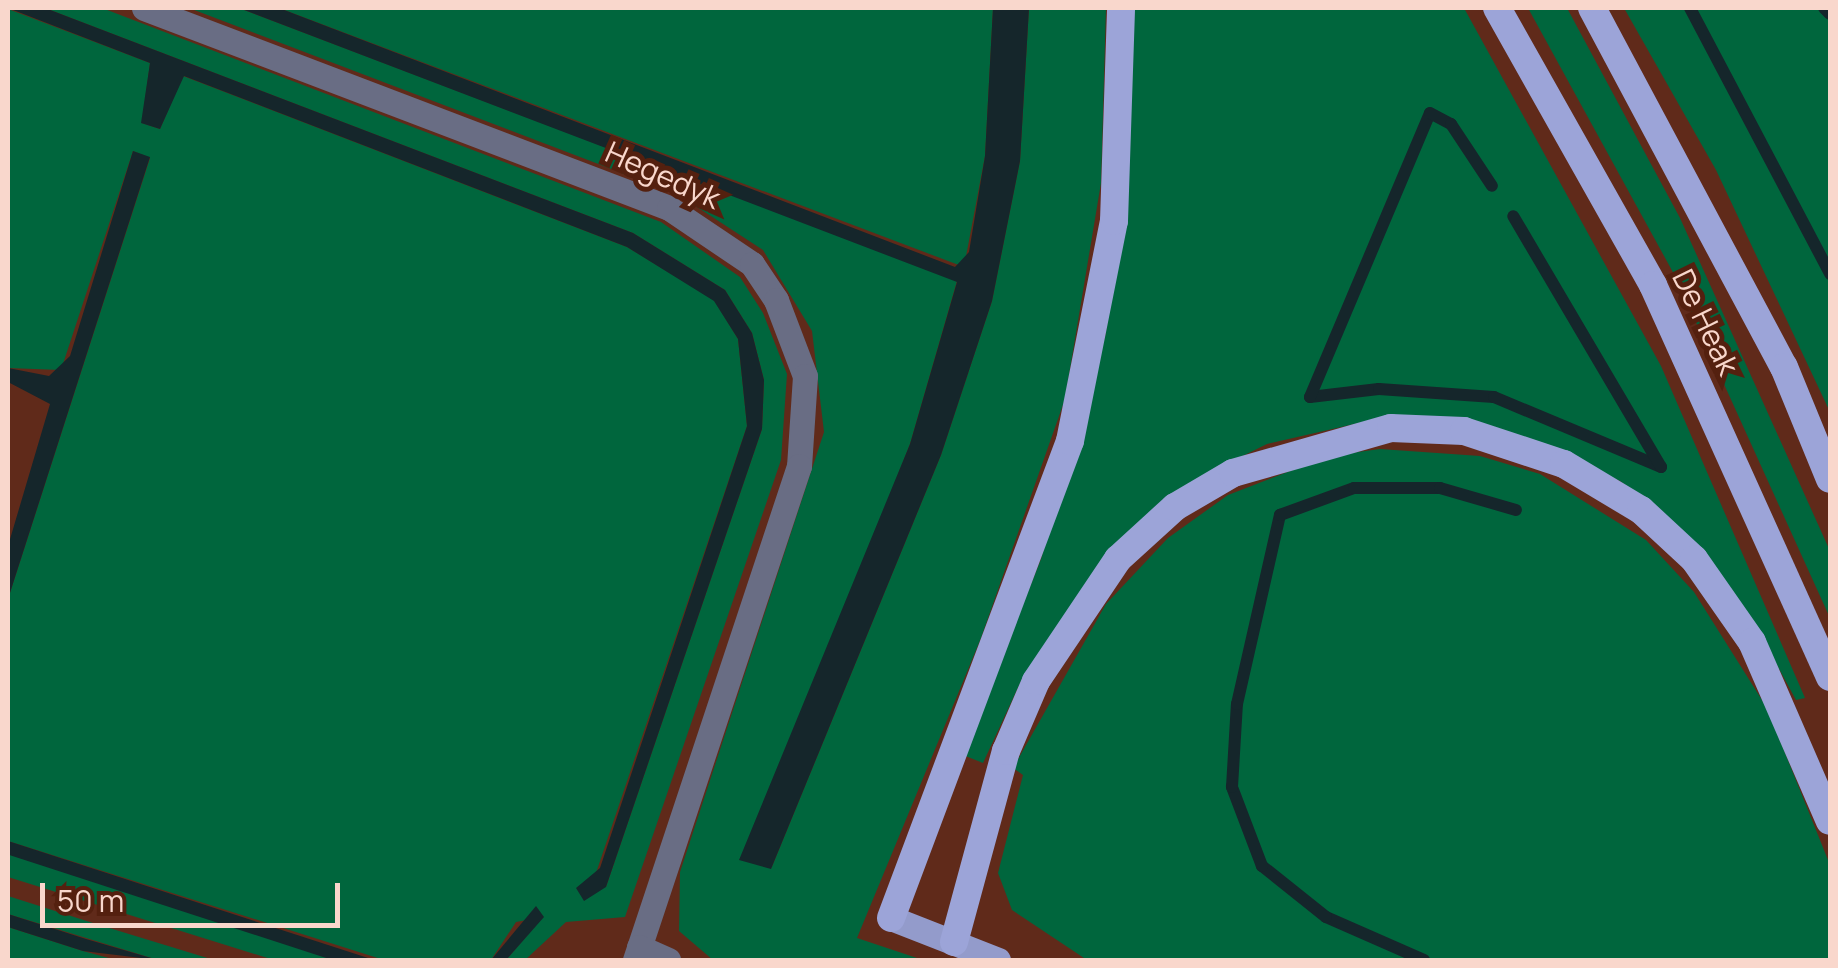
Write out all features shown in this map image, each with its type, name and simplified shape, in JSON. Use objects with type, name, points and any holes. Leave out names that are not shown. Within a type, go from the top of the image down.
[{"type":"highway","points":[[891,918],[1074,423],[1114,221],[1121,8]]},
{"type":"highway","name":"De Heak","points":[[1497,8],[1653,285],[1830,677]]},
{"type":"highway","name":"De Heak","points":[[1592,8],[1784,366],[1830,479]]},
{"type":"highway","points":[[954,942],[1006,750],[1036,681],[1118,559],[1175,508],[1234,473],[1390,428],[1464,432],[1564,464],[1641,510],[1694,559],[1752,642],[1830,821]]},
{"type":"main road","points":[[891,918],[998,960]]},
{"type":"street","name":"Hegedyk","points":[[144,8],[669,208],[752,264],[776,300],[805,376],[799,466],[637,954]]},
{"type":"street","points":[[637,954],[668,960]]},
{"type":"green space","points":[[45,8],[102,8],[661,222],[740,277],[763,313],[787,374],[781,460],[625,917],[566,922],[525,960],[506,960],[543,917],[516,922],[491,960],[384,960],[8,841],[8,599],[150,158],[133,151],[61,370],[8,368],[8,9],[150,63],[142,123],[160,129],[183,76],[627,247],[714,300],[738,339],[747,426],[595,876],[606,887],[762,429],[764,380],[752,333],[725,290],[633,233]]},
{"type":"green space","points":[[189,8],[239,8],[957,281],[910,444],[830,646],[771,869],[941,455],[992,301],[1020,161],[1029,8],[1106,8],[1101,183],[1065,399],[981,638],[857,938],[923,960],[713,960],[679,931],[680,872],[824,432],[812,331],[763,250],[677,194]]},
{"type":"green space","points":[[279,8],[993,8],[985,156],[964,267]]},
{"type":"green space","points":[[1131,8],[1464,8],[1661,366],[1805,698],[1796,700],[1755,625],[1664,514],[1620,481],[1495,428],[1372,420],[1267,444],[1202,476],[1105,556],[1022,679],[983,763],[963,755],[1041,559],[1105,337],[1123,230]]},
{"type":"green space","points":[[1528,8],[1567,8],[1680,218],[1830,551],[1830,618],[1675,276]]},
{"type":"green space","points":[[1624,8],[1830,8],[1830,412],[1716,170]]},
{"type":"green space","points":[[1380,449],[1480,456],[1540,474],[1646,540],[1694,592],[1767,708],[1830,865],[1830,960],[1087,960],[1012,910],[998,873],[1023,775],[1013,768],[1106,604],[1168,538],[1228,495],[1329,456]]},
{"type":"green space","points":[[8,854],[343,960],[274,960],[8,877]]},
{"type":"green space","points":[[8,896],[214,960],[158,960],[8,914]]},
{"type":"green space","points":[[8,927],[83,951],[116,960],[8,960]]},
{"type":"shaded area","points":[[8,8],[45,8],[633,233],[725,290],[752,333],[764,380],[762,429],[606,887],[584,901],[576,888],[600,868],[747,426],[738,339],[714,301],[627,247],[184,76],[160,129],[141,123],[150,63]]},
{"type":"shaded area","points":[[239,8],[279,8],[955,267],[969,252],[985,156],[993,8],[1029,8],[1020,161],[992,301],[941,455],[771,869],[739,860],[910,444],[957,282]]},
{"type":"shaded area","points":[[133,151],[150,157],[8,599],[8,546],[50,404],[8,382],[8,368],[49,376],[70,356]]},
{"type":"shaded area","points":[[8,841],[374,960],[332,960],[8,855]]},
{"type":"shaded area","points":[[536,906],[544,917],[506,960],[491,960]]},
{"type":"shaded area","points":[[8,914],[158,960],[83,951],[8,927]]},
{"type":"waterway","points":[[1690,8],[1830,274]]},
{"type":"waterway","points":[[1824,8],[1830,14]]},
{"type":"waterway","points":[[1310,397],[1430,113],[1451,124],[1492,186]]},
{"type":"waterway","points":[[1310,397],[1379,389],[1494,397],[1661,467],[1513,216]]},
{"type":"waterway","points":[[1424,960],[1326,917],[1262,866],[1232,787],[1237,704],[1280,515],[1354,488],[1440,488],[1516,510]]}]
